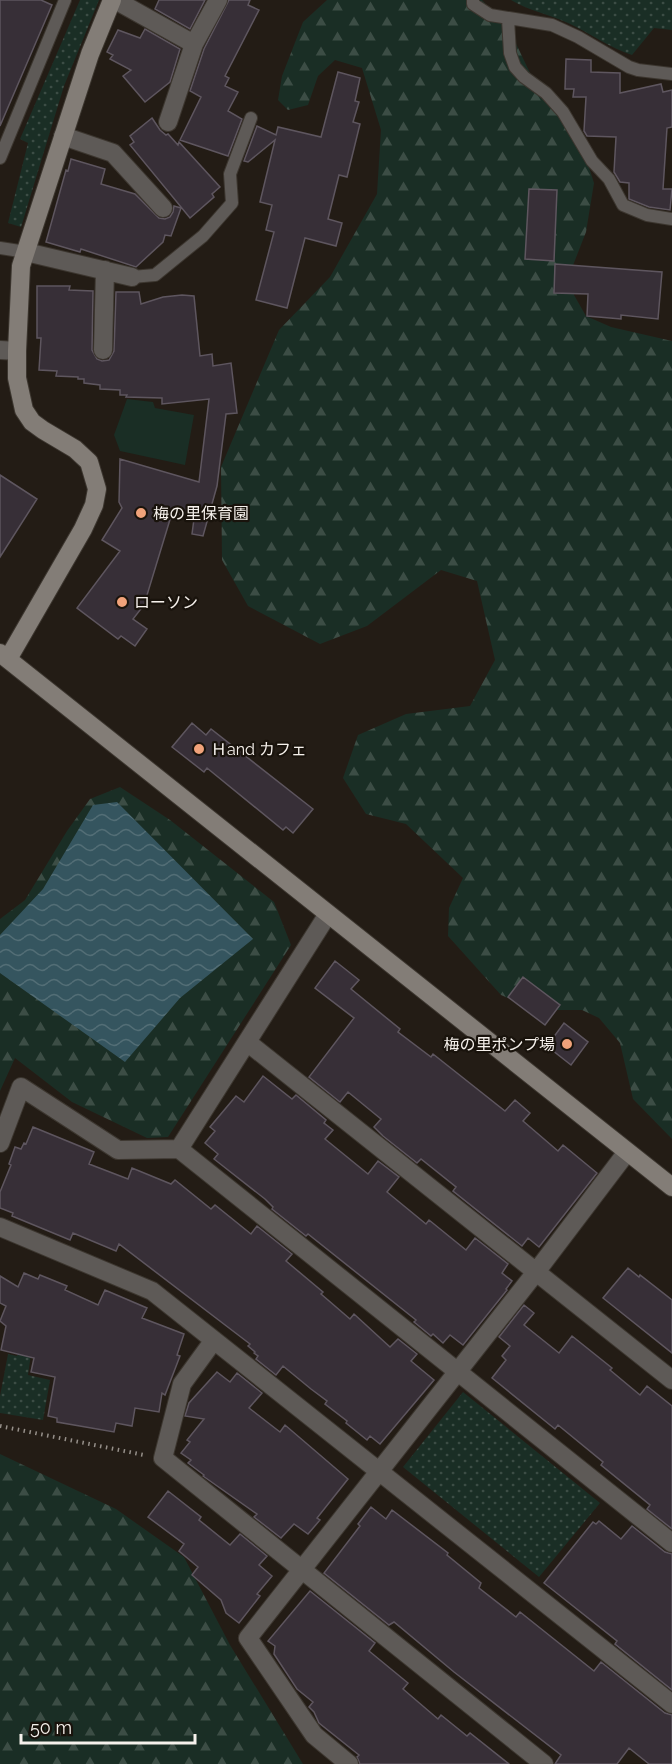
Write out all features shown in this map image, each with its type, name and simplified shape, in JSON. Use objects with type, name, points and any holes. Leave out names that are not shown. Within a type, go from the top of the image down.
[{"type":"street","points":[[194,44],[113,0],[90,54],[21,267],[8,350],[24,410],[32,422],[75,449],[89,462],[97,489],[94,505],[83,529],[4,656],[672,1186]]},
{"type":"street","points":[[168,122],[194,44],[218,0]]},
{"type":"street","points":[[63,135],[113,153],[163,208]]},
{"type":"street","points":[[26,252],[132,277]]},
{"type":"street","points":[[103,350],[105,270]]},
{"type":"street","points":[[179,1149],[328,914]]},
{"type":"street","points":[[247,1042],[672,1380]]},
{"type":"street","points":[[0,1143],[21,1087],[118,1150],[179,1149],[672,1543]]},
{"type":"street","points":[[349,1764],[314,1735],[248,1638],[536,1272],[627,1152]]},
{"type":"street","points":[[0,1227],[152,1291],[672,1704]]},
{"type":"street","points":[[214,1340],[182,1384],[163,1458],[544,1764]]},
{"type":"lane","points":[[0,158],[65,0]]},
{"type":"lane","points":[[473,0],[473,4],[490,15],[508,20],[552,25],[578,37],[629,67],[672,74]]},
{"type":"lane","points":[[508,20],[510,53],[515,67],[524,77],[546,93],[563,112],[592,161],[609,179],[623,205],[647,215],[672,219]]},
{"type":"lane","points":[[132,277],[154,275],[203,236],[232,203],[230,174],[251,118]]},
{"type":"lane","points":[[0,248],[26,252]]},
{"type":"path","points":[[0,1426],[163,1458]]},
{"type":"green space","points":[[80,0],[99,0],[64,86],[21,227],[8,223],[28,143],[20,139]]},
{"type":"green space","points":[[327,0],[482,0],[509,29],[531,75],[584,152],[594,183],[586,232],[572,268],[574,295],[586,316],[611,327],[672,341],[672,1139],[633,1099],[620,1043],[599,1018],[582,1010],[534,1010],[501,995],[448,936],[449,908],[463,878],[406,824],[366,814],[343,778],[358,735],[406,714],[470,706],[495,660],[477,581],[441,570],[367,626],[320,644],[248,606],[222,560],[221,467],[279,330],[330,277],[377,194],[381,130],[362,68],[335,60],[318,76],[308,105],[288,110],[278,100],[282,76],[303,22]]},
{"type":"green space","points":[[511,0],[672,0],[672,30],[654,28],[632,55],[568,23]]},
{"type":"green space","points":[[127,399],[153,402],[155,408],[194,415],[185,465],[120,451],[114,435]]},
{"type":"green space","points":[[120,787],[170,820],[274,902],[291,945],[168,1137],[147,1138],[72,1102],[15,1058],[0,1091],[0,919],[25,900],[67,831],[90,799]]},
{"type":"green space","points":[[21,1338],[33,1340],[28,1375],[50,1380],[43,1420],[0,1413],[0,1396],[8,1354],[17,1356]]},
{"type":"green space","points":[[463,1392],[600,1503],[539,1577],[403,1467]]},
{"type":"green space","points":[[0,1454],[116,1509],[184,1557],[230,1645],[303,1764],[0,1764]]},
{"type":"water","points":[[117,802],[253,939],[180,998],[125,1062],[0,973],[0,935],[43,889],[93,805]]},
{"type":"building","points":[[0,0],[41,0],[52,5],[0,126]]},
{"type":"building","points":[[159,0],[205,0],[190,29],[155,9]]},
{"type":"building","points":[[229,0],[250,0],[248,5],[259,10],[225,76],[229,78],[225,86],[238,92],[228,111],[242,119],[228,156],[180,140],[201,97],[190,91],[204,49]]},
{"type":"building","points":[[145,29],[180,49],[170,82],[145,102],[123,76],[131,70],[110,59],[113,55],[107,52],[118,30],[140,38]]},
{"type":"building","points":[[566,59],[591,60],[591,72],[620,73],[620,93],[661,84],[663,92],[672,90],[672,127],[667,128],[663,189],[672,189],[670,210],[649,207],[629,199],[629,183],[620,182],[614,172],[616,137],[587,136],[584,131],[586,97],[573,97],[574,89],[565,89]]},
{"type":"building","points":[[338,72],[360,78],[355,101],[359,102],[353,122],[360,124],[347,177],[339,175],[328,219],[342,223],[336,246],[305,238],[287,308],[256,300],[274,232],[266,230],[272,205],[260,202],[275,140],[248,162],[244,161],[257,126],[276,135],[278,127],[321,137]]},
{"type":"building","points":[[152,118],[160,130],[168,134],[178,145],[179,142],[220,187],[212,194],[214,197],[190,218],[130,145],[134,142],[130,136]]},
{"type":"building","points":[[71,159],[105,169],[101,184],[135,194],[159,218],[170,217],[174,206],[181,208],[171,236],[165,235],[163,242],[136,267],[81,249],[80,252],[46,242]]},
{"type":"building","points":[[529,189],[557,190],[554,261],[525,259]]},
{"type":"building","points":[[555,264],[662,272],[658,319],[621,315],[621,319],[587,316],[588,294],[554,293]]},
{"type":"building","points":[[37,286],[70,286],[69,290],[93,291],[92,350],[97,359],[102,361],[109,360],[114,351],[116,292],[139,292],[141,304],[163,297],[194,296],[200,356],[212,354],[213,366],[231,363],[237,413],[226,414],[217,486],[203,536],[192,534],[194,519],[172,513],[144,605],[133,619],[147,629],[135,646],[121,636],[118,639],[77,608],[120,551],[102,540],[122,508],[119,502],[120,459],[199,482],[209,399],[162,404],[162,398],[126,397],[127,395],[120,395],[120,390],[100,389],[100,385],[84,383],[84,379],[78,379],[78,377],[56,376],[57,371],[39,370],[41,338],[37,338]]},
{"type":"building","points":[[0,475],[37,499],[0,557]]},
{"type":"building","points":[[192,723],[206,735],[211,729],[313,809],[293,833],[286,827],[283,830],[207,768],[204,772],[172,747]]},
{"type":"building","points":[[335,961],[359,980],[351,989],[400,1029],[398,1032],[431,1057],[433,1054],[505,1111],[515,1100],[530,1113],[523,1121],[558,1151],[563,1145],[597,1173],[539,1247],[528,1238],[522,1246],[453,1191],[456,1187],[421,1159],[417,1163],[383,1136],[374,1127],[381,1119],[348,1092],[340,1102],[309,1077],[354,1018],[315,988]]},
{"type":"building","points":[[523,977],[560,1005],[545,1025],[508,997]]},
{"type":"building","name":"梅の里ポンプ場","points":[[564,1023],[588,1042],[571,1065],[547,1046]]},
{"type":"building","points":[[263,1076],[292,1099],[296,1095],[326,1120],[324,1123],[333,1130],[325,1139],[368,1174],[378,1161],[399,1177],[387,1192],[426,1224],[429,1220],[466,1250],[475,1238],[508,1264],[502,1273],[512,1281],[507,1290],[463,1345],[450,1335],[443,1343],[433,1334],[431,1336],[414,1322],[416,1320],[308,1234],[306,1236],[272,1209],[273,1207],[265,1199],[214,1159],[218,1154],[205,1143],[215,1131],[210,1127],[236,1096],[244,1102]]},
{"type":"building","points":[[33,1127],[94,1152],[89,1164],[128,1179],[132,1168],[171,1184],[175,1180],[211,1209],[215,1205],[251,1234],[257,1226],[292,1254],[286,1261],[323,1292],[321,1294],[350,1319],[354,1314],[390,1347],[398,1339],[417,1354],[411,1361],[434,1380],[380,1444],[370,1436],[367,1440],[325,1404],[327,1401],[283,1366],[276,1375],[256,1359],[258,1356],[248,1346],[250,1344],[119,1244],[116,1251],[73,1233],[70,1240],[12,1216],[13,1213],[0,1208],[0,1192],[11,1165],[9,1164],[15,1147],[21,1149],[24,1143],[26,1144]]},
{"type":"building","points":[[628,1268],[672,1300],[672,1353],[603,1298]]},
{"type":"building","points":[[24,1273],[38,1279],[40,1275],[67,1286],[65,1290],[98,1305],[105,1290],[147,1308],[142,1318],[184,1334],[177,1355],[180,1356],[165,1395],[162,1393],[159,1412],[135,1408],[132,1426],[116,1423],[114,1432],[57,1422],[57,1418],[48,1416],[55,1377],[31,1372],[34,1358],[1,1350],[6,1326],[0,1321],[6,1306],[0,1303],[0,1276],[18,1287]]},
{"type":"building","points":[[524,1305],[534,1313],[524,1325],[559,1353],[572,1336],[612,1368],[610,1370],[640,1395],[647,1386],[672,1406],[672,1529],[647,1509],[650,1505],[601,1465],[603,1462],[558,1425],[555,1429],[492,1378],[506,1360],[502,1356],[510,1346],[499,1337]]},
{"type":"building","points":[[217,1372],[230,1382],[237,1373],[262,1393],[249,1408],[280,1432],[285,1425],[348,1479],[317,1518],[320,1520],[308,1534],[294,1524],[281,1538],[254,1517],[257,1514],[203,1476],[188,1463],[191,1460],[181,1453],[190,1442],[187,1440],[204,1419],[185,1416],[189,1403]]},
{"type":"building","points":[[168,1491],[201,1517],[199,1520],[230,1545],[240,1534],[267,1556],[259,1565],[272,1576],[257,1594],[260,1596],[239,1623],[226,1613],[221,1600],[192,1575],[198,1567],[179,1551],[184,1544],[148,1517]]},
{"type":"building","points":[[371,1507],[386,1519],[392,1510],[448,1553],[447,1555],[481,1583],[479,1588],[516,1617],[520,1612],[594,1671],[601,1662],[665,1713],[672,1715],[672,1764],[649,1764],[629,1748],[617,1764],[555,1764],[561,1755],[394,1622],[389,1625],[324,1573],[360,1526],[358,1524]]},
{"type":"building","points":[[599,1521],[621,1539],[632,1526],[665,1552],[672,1554],[672,1690],[615,1644],[617,1641],[544,1583],[593,1522],[596,1524]]},
{"type":"building","points":[[310,1591],[375,1643],[369,1651],[408,1683],[403,1689],[438,1719],[441,1715],[467,1736],[470,1733],[509,1764],[360,1764],[357,1757],[359,1755],[319,1723],[309,1707],[313,1702],[297,1689],[274,1654],[275,1646],[268,1641]]},
{"type":"place","name":"梅の里保育園","points":[[141,513]]},
{"type":"place","name":"ローソン","points":[[122,602]]},
{"type":"place","name":"Ｈand カフェ","points":[[199,749]]},
{"type":"place","name":"梅の里ポンプ場","points":[[567,1044]]}]
